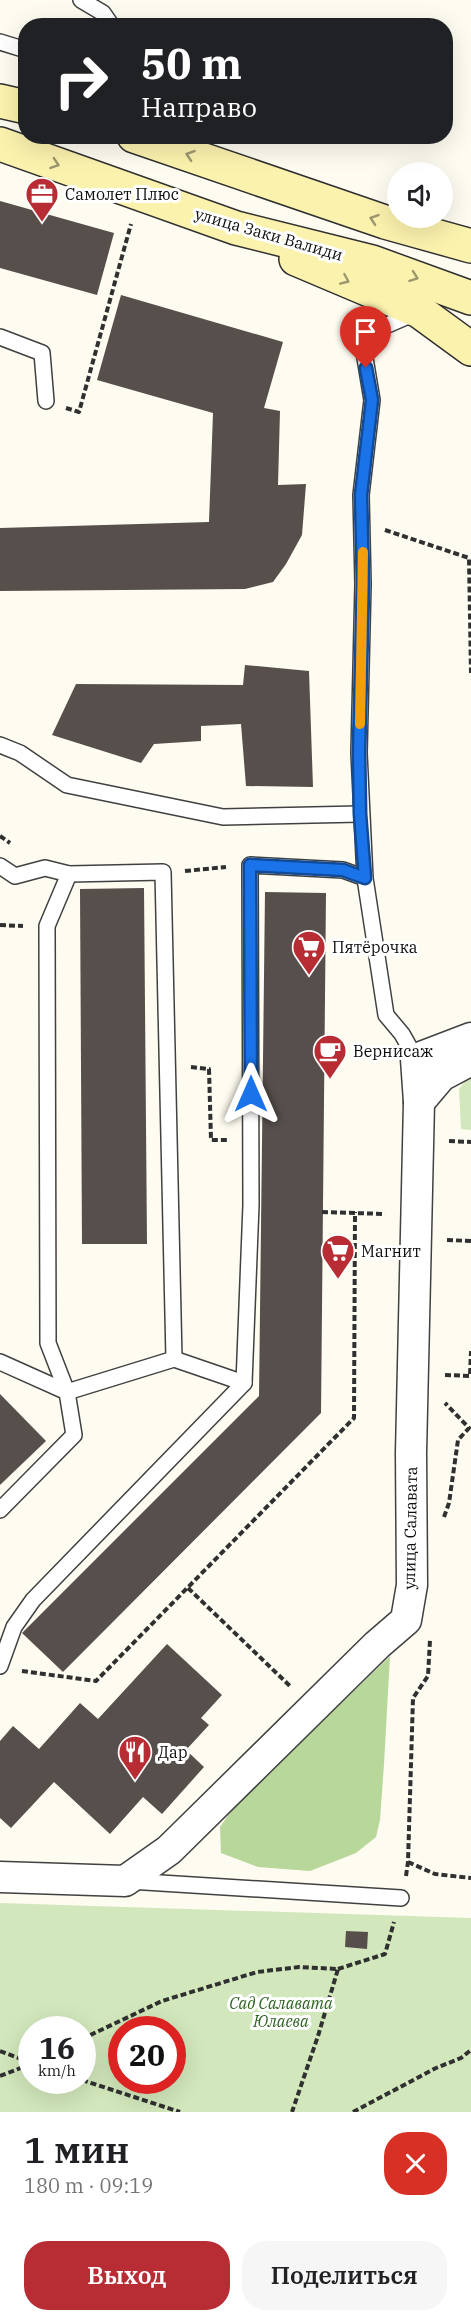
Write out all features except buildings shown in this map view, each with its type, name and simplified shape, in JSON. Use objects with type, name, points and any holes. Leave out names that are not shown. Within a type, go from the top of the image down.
[{"type":"main road","points":[[0,100],[18,105]]},
{"type":"main road","name":"улица Заки Валиди","points":[[0,144],[236,228],[372,262],[471,298]]},
{"type":"main road","points":[[158,144],[385,222],[471,246]]},
{"type":"main road","points":[[236,228],[303,263],[419,311],[471,349]]},
{"type":"street","points":[[416,1059],[471,1038]]},
{"type":"street","name":"улица Салавата","points":[[125,1881],[170,1850],[312,1708],[406,1620],[412,1585],[411,1453],[419,1102],[416,1059]]},
{"type":"street","points":[[419,1102],[441,1076],[471,1060]]},
{"type":"street","points":[[0,1877],[125,1881]]},
{"type":"lane","points":[[81,0],[104,13],[107,18]]},
{"type":"lane","points":[[0,42],[18,48]]},
{"type":"lane","points":[[416,1059],[402,1034],[386,1015],[365,878],[360,814],[359,753],[363,584],[361,495],[372,400],[364,352],[385,326],[419,311]]},
{"type":"lane","points":[[0,337],[42,352],[46,401]]},
{"type":"lane","points":[[0,745],[20,753],[67,785],[223,817],[360,814]]},
{"type":"lane","points":[[5,1668],[14,1627],[33,1600],[244,1383],[251,1205],[250,865],[343,870],[365,878]]},
{"type":"lane","points":[[0,866],[15,876],[45,868],[69,874],[163,873],[174,1359]]},
{"type":"lane","points":[[0,1510],[74,1435],[67,1392],[48,1343],[47,926],[69,874]]},
{"type":"lane","points":[[0,1362],[67,1392],[174,1359],[244,1383]]},
{"type":"lane","points":[[125,1881],[402,1898]]},
{"type":"path","points":[[46,401],[79,412],[131,223]]},
{"type":"path","points":[[362,522],[469,558],[471,673]]},
{"type":"path","points":[[163,873],[250,865]]},
{"type":"path","points":[[192,1067],[209,1068],[211,1140]]},
{"type":"path","points":[[454,1141],[471,1142]]},
{"type":"path","points":[[5,1668],[96,1681],[354,1418],[355,1212]]},
{"type":"path","points":[[453,1240],[471,1240]]},
{"type":"path","points":[[450,1375],[470,1376],[471,1351]]},
{"type":"path","points":[[440,1398],[469,1428],[462,1436]]},
{"type":"path","points":[[188,1588],[312,1708]]},
{"type":"path","points":[[96,2032],[162,2001],[257,1972],[299,1966],[338,1969],[385,1954],[402,1898],[408,1862],[413,1698]]},
{"type":"path","points":[[408,1862],[435,1874],[471,1878]]},
{"type":"path","points":[[291,2112],[318,2036],[338,1969]]},
{"type":"path","points":[[353,2112],[436,2068],[460,2058],[471,2050]]},
{"type":"path","points":[[0,2051],[18,2059]]},
{"type":"path","points":[[0,2076],[18,2069]]},
{"type":"path","points":[[96,2085],[180,2112]]},
{"type":"green space","points":[[471,1073],[471,1130],[461,1129],[459,1089]]},
{"type":"green space","points":[[390,1656],[380,1820],[376,1837],[356,1853],[310,1871],[258,1867],[221,1853],[220,1827],[234,1807]]},
{"type":"green space","name":"Сад Салавата Юлаева","points":[[0,1903],[471,1918],[471,2112],[0,2112]]},
{"type":"slow traffic","points":[[360,724],[363,552]]},
{"type":"place","name":"Самолет Плюс","points":[[42,223]]},
{"type":"place","name":"Пятёрочка","points":[[309,976]]},
{"type":"place","name":"Вернисаж","points":[[330,1080]]},
{"type":"place","name":"Магнит","points":[[338,1280]]},
{"type":"place","name":"Дар","points":[[135,1781]]},
{"type":"route","points":[[251,1094],[250,865],[343,870],[365,878],[360,814],[359,753],[363,584],[361,495],[372,400],[366,368]]}]
